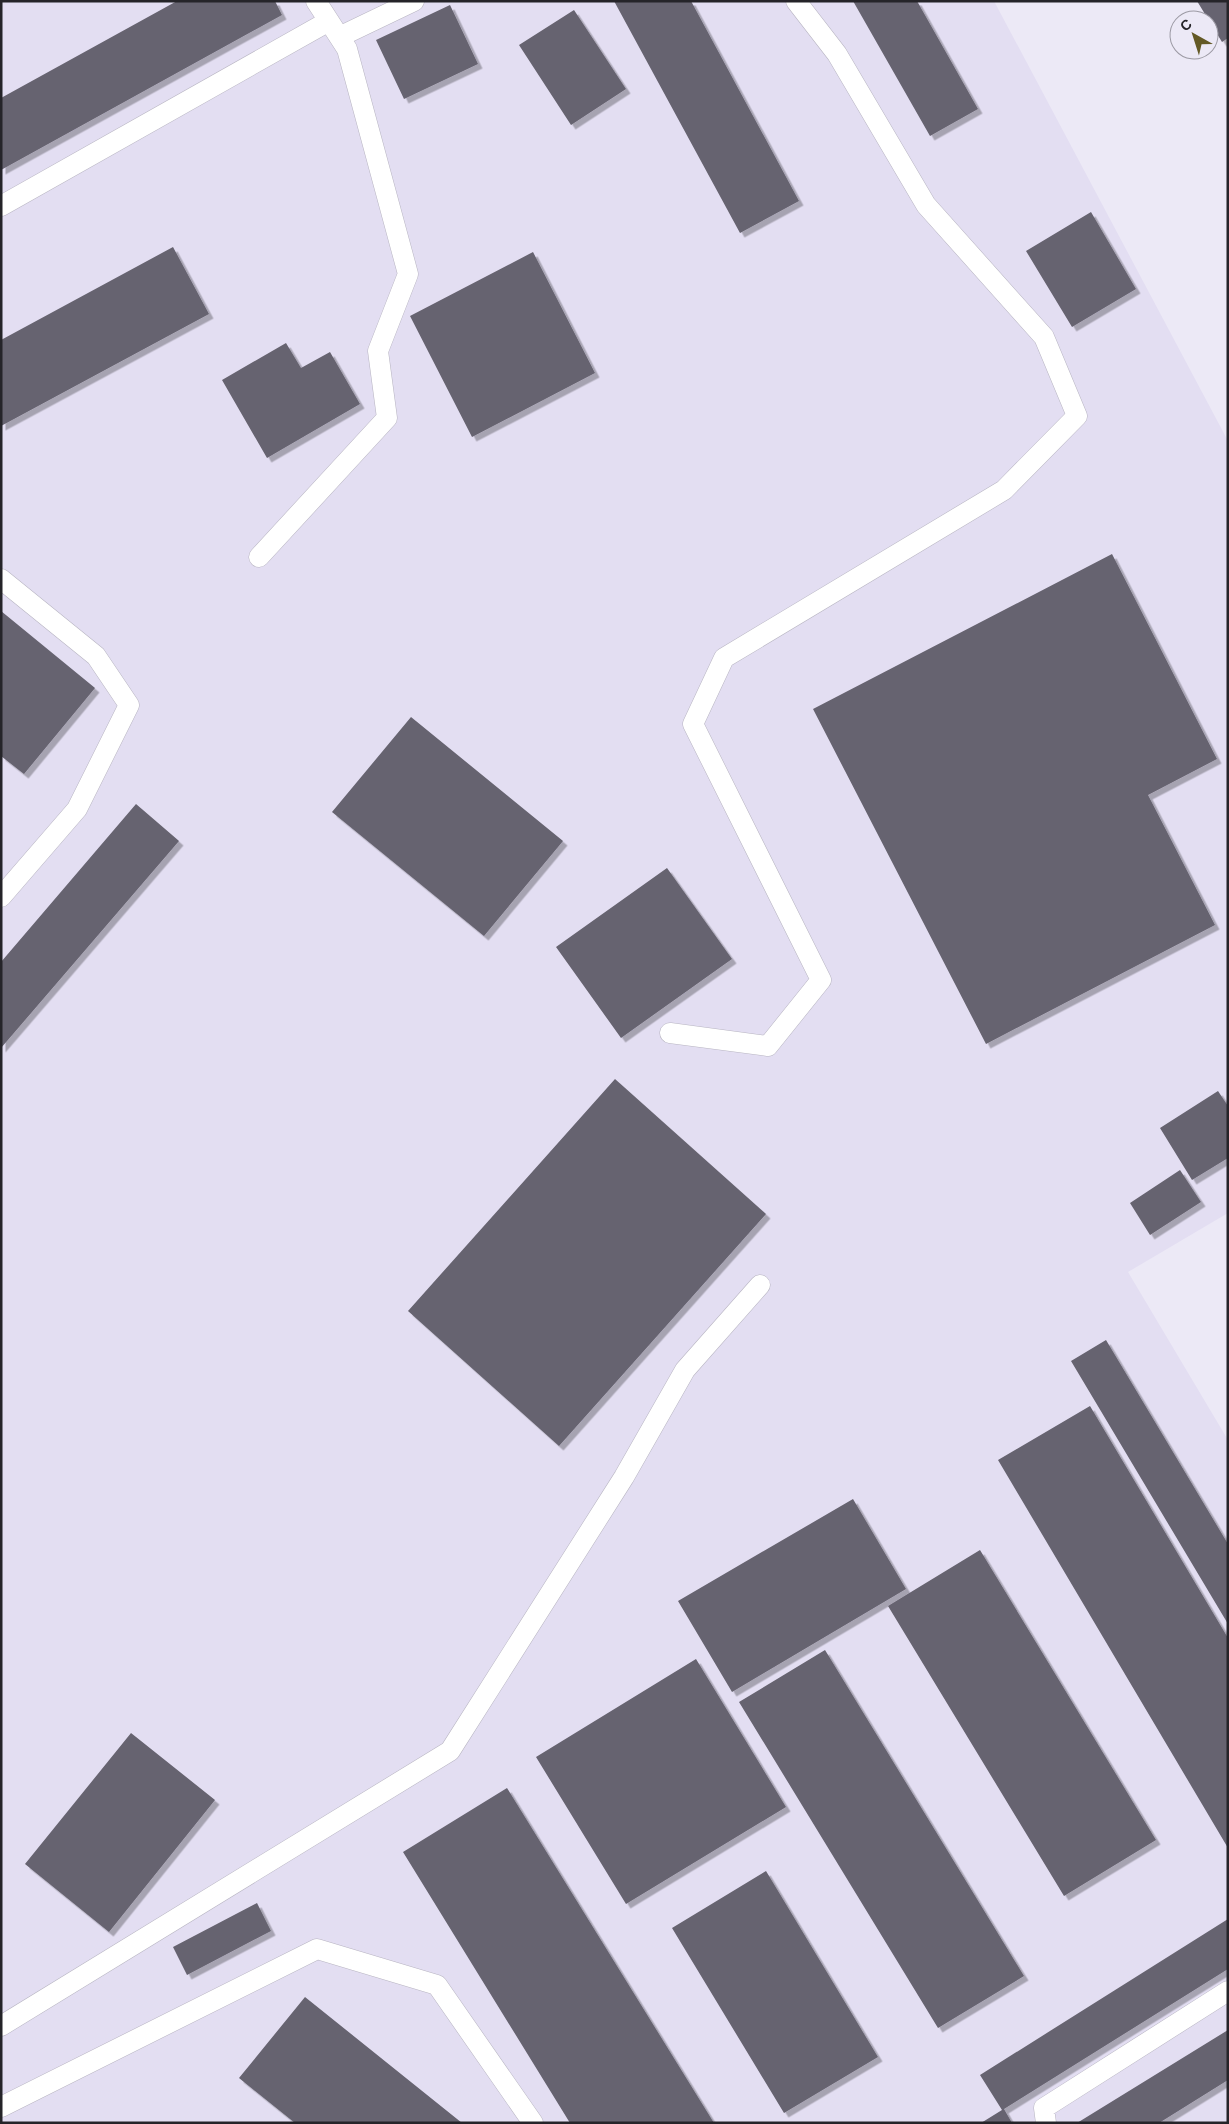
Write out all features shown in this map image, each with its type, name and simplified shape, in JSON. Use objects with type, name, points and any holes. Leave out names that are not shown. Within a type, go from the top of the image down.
[{"type":"lane","points":[[258,557],[387,418],[378,351],[408,274],[347,49],[316,1]]},
{"type":"lane","points":[[1,206],[334,29],[414,1]]},
{"type":"lane","points":[[670,1034],[768,1046],[821,980],[693,724],[724,658],[1004,490],[1077,416],[1044,337],[926,205],[837,54],[796,1]]},
{"type":"lane","points":[[1,579],[96,656],[129,705],[77,809],[1,897]]},
{"type":"lane","points":[[1,2026],[450,1751],[624,1478],[684,1370],[760,1285]]},
{"type":"lane","points":[[1,2107],[317,1949],[437,1985],[533,2123]]},
{"type":"lane","points":[[1046,2123],[1044,2108],[1228,1991]]},
{"type":"shaded area","points":[[1,1],[994,1],[1228,441],[1228,1213],[1128,1272],[1228,1440],[1228,2123],[1,2123]]},
{"type":"building","points":[[177,1],[275,1],[282,15],[1,170],[1,98]]},
{"type":"building","points":[[614,1],[691,1],[799,201],[740,233]]},
{"type":"building","points":[[853,1],[917,1],[978,109],[930,136]]},
{"type":"building","points":[[1197,1],[1228,1],[1228,38],[1222,42],[1219,37],[1219,10],[1202,10]]},
{"type":"building","points":[[450,5],[478,64],[404,99],[376,40]]},
{"type":"building","points":[[574,10],[626,89],[571,125],[519,45]]},
{"type":"building","points":[[1091,212],[1136,289],[1072,327],[1026,251]]},
{"type":"building","points":[[173,247],[209,314],[1,426],[1,340]]},
{"type":"building","points":[[533,252],[595,373],[472,437],[410,316]]},
{"type":"building","points":[[286,343],[301,368],[330,352],[360,404],[267,458],[222,380]]},
{"type":"building","points":[[1112,554],[1217,759],[1148,795],[1215,925],[986,1044],[813,709]]},
{"type":"building","points":[[1,611],[95,688],[24,774],[1,756]]},
{"type":"building","points":[[411,717],[563,841],[484,936],[332,812]]},
{"type":"building","points":[[136,804],[179,841],[1,1048],[1,962]]},
{"type":"building","points":[[667,868],[732,959],[621,1038],[556,947]]},
{"type":"building","points":[[615,1079],[766,1214],[559,1446],[408,1311]]},
{"type":"building","points":[[1218,1091],[1228,1106],[1228,1158],[1192,1180],[1160,1128]]},
{"type":"building","points":[[1180,1170],[1201,1202],[1150,1235],[1130,1203]]},
{"type":"building","points":[[1106,1340],[1228,1544],[1228,1624],[1071,1361]]},
{"type":"building","points":[[1090,1406],[1228,1638],[1228,1848],[998,1460]]},
{"type":"building","points":[[853,1499],[906,1589],[732,1692],[678,1601]]},
{"type":"building","points":[[980,1550],[1156,1840],[1064,1896],[888,1606]]},
{"type":"building","points":[[825,1650],[1024,1976],[938,2028],[739,1702]]},
{"type":"building","points":[[696,1659],[786,1807],[626,1904],[536,1757]]},
{"type":"building","points":[[131,1733],[215,1800],[109,1932],[25,1864]]},
{"type":"building","points":[[507,1788],[714,2123],[570,2123],[403,1852]]},
{"type":"building","points":[[766,1871],[878,2057],[784,2113],[672,1928]]},
{"type":"building","points":[[257,1903],[271,1931],[187,1975],[173,1947]]},
{"type":"building","points":[[1228,1919],[1228,1969],[1004,2109],[1012,2123],[981,2123],[1002,2110],[980,2075]]},
{"type":"building","points":[[305,1997],[462,2123],[295,2123],[239,2078]]},
{"type":"building","points":[[1228,2030],[1228,2080],[1159,2123],[1077,2123]]}]
